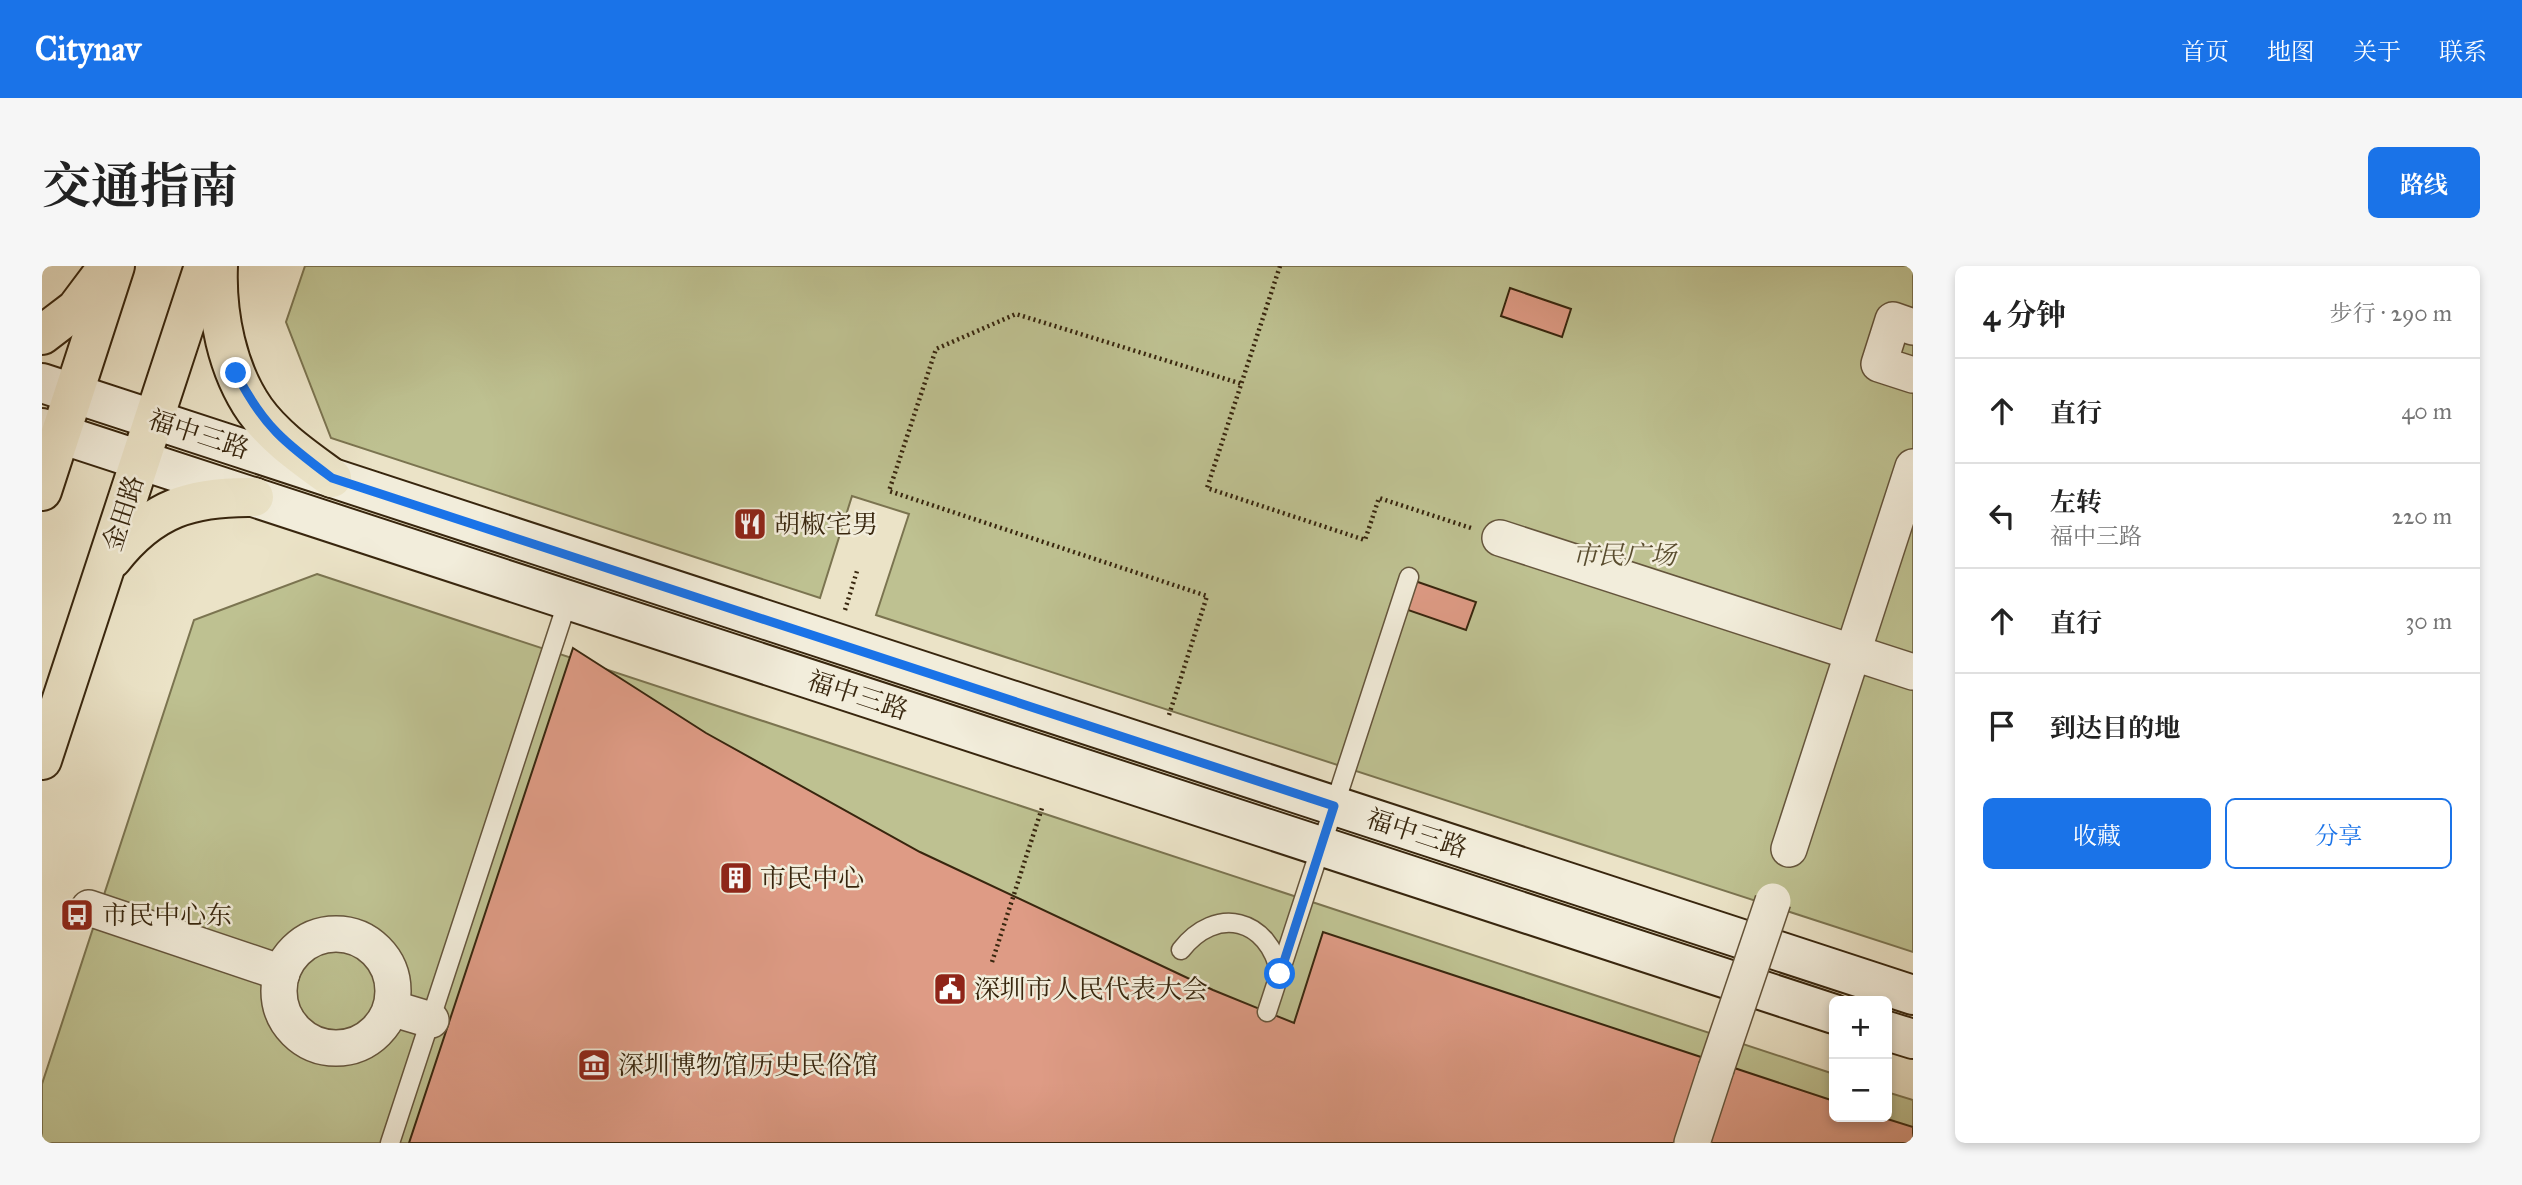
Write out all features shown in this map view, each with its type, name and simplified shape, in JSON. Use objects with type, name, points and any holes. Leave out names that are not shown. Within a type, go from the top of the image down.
[{"type":"main road","points":[[42,335],[76,309],[109,266]]},
{"type":"main road","points":[[42,491],[58,388],[115,266]]},
{"type":"main road","name":"金田路","points":[[42,760],[204,266]]},
{"type":"main road","points":[[218,266],[221,328],[236,373],[255,410],[288,445],[332,478]]},
{"type":"main road","points":[[105,569],[130,537],[158,515],[188,502],[216,496],[254,497]]},
{"type":"street","points":[[1913,327],[1894,320],[1879,364],[1913,375]]},
{"type":"street","name":"福中三路","points":[[58,388],[1913,995]]},
{"type":"street","name":"福中三路","points":[[51,431],[1829,1011]]},
{"type":"street","points":[[1789,849],[1913,467]]},
{"type":"street","points":[[1500,538],[1913,672]]},
{"type":"street","points":[[1692,1143],[1773,901]]},
{"type":"street","points":[[89,908],[282,973]]},
{"type":"street","points":[[337,933],[354,937],[370,945],[387,965],[394,991],[391,1009],[382,1026],[367,1039],[348,1047],[319,1044],[294,1028],[284,1012],[279,992],[282,973],[290,957],[303,944],[337,933]]},
{"type":"street","points":[[391,1009],[430,1020]]},
{"type":"street","points":[[1892,1033],[1913,1039]]},
{"type":"lane","points":[[1267,1012],[1409,577]]},
{"type":"lane","points":[[390,1143],[568,600]]},
{"type":"lane","points":[[1181,950],[1199,931],[1212,924],[1244,925],[1258,932],[1269,943],[1280,974]]},
{"type":"path","points":[[1280,266],[1207,488],[1366,540],[1379,498],[1500,538]]},
{"type":"path","points":[[1167,720],[1207,596],[888,491],[936,349],[1017,314],[1241,384]]},
{"type":"path","points":[[843,616],[857,571]]},
{"type":"path","points":[[992,961],[1042,808]]},
{"type":"green space","name":"市民广场","points":[[305,266],[1913,266],[1913,952],[876,615],[909,514],[852,496],[820,598],[331,438],[286,322]]},
{"type":"green space","points":[[317,574],[1829,1072],[1829,1122],[1892,1122],[1892,1094],[1913,1100],[1913,1143],[42,1143],[42,1084],[194,620]]},
{"type":"building","points":[[1510,288],[1571,309],[1562,337],[1501,316]]},
{"type":"building","points":[[1415,581],[1476,602],[1466,630],[1405,609]]},
{"type":"building","name":"市民中心","points":[[573,648],[706,733],[920,852],[1213,990],[1294,1023],[1323,932],[1829,1099],[1829,1122],[1892,1120],[1913,1127],[1913,1143],[409,1143]]},
{"type":"place","name":"胡椒宅男","points":[[750,524]]},
{"type":"place","name":"市民中心","points":[[736,878]]},
{"type":"place","name":"市民中心东","points":[[77,915]]},
{"type":"place","name":"深圳市人民代表大会","points":[[950,989]]},
{"type":"place","name":"深圳博物馆历史民俗馆","points":[[594,1065]]},
{"type":"route","points":[[236,373],[255,410],[288,445],[332,478],[1334,806],[1280,974]]}]
